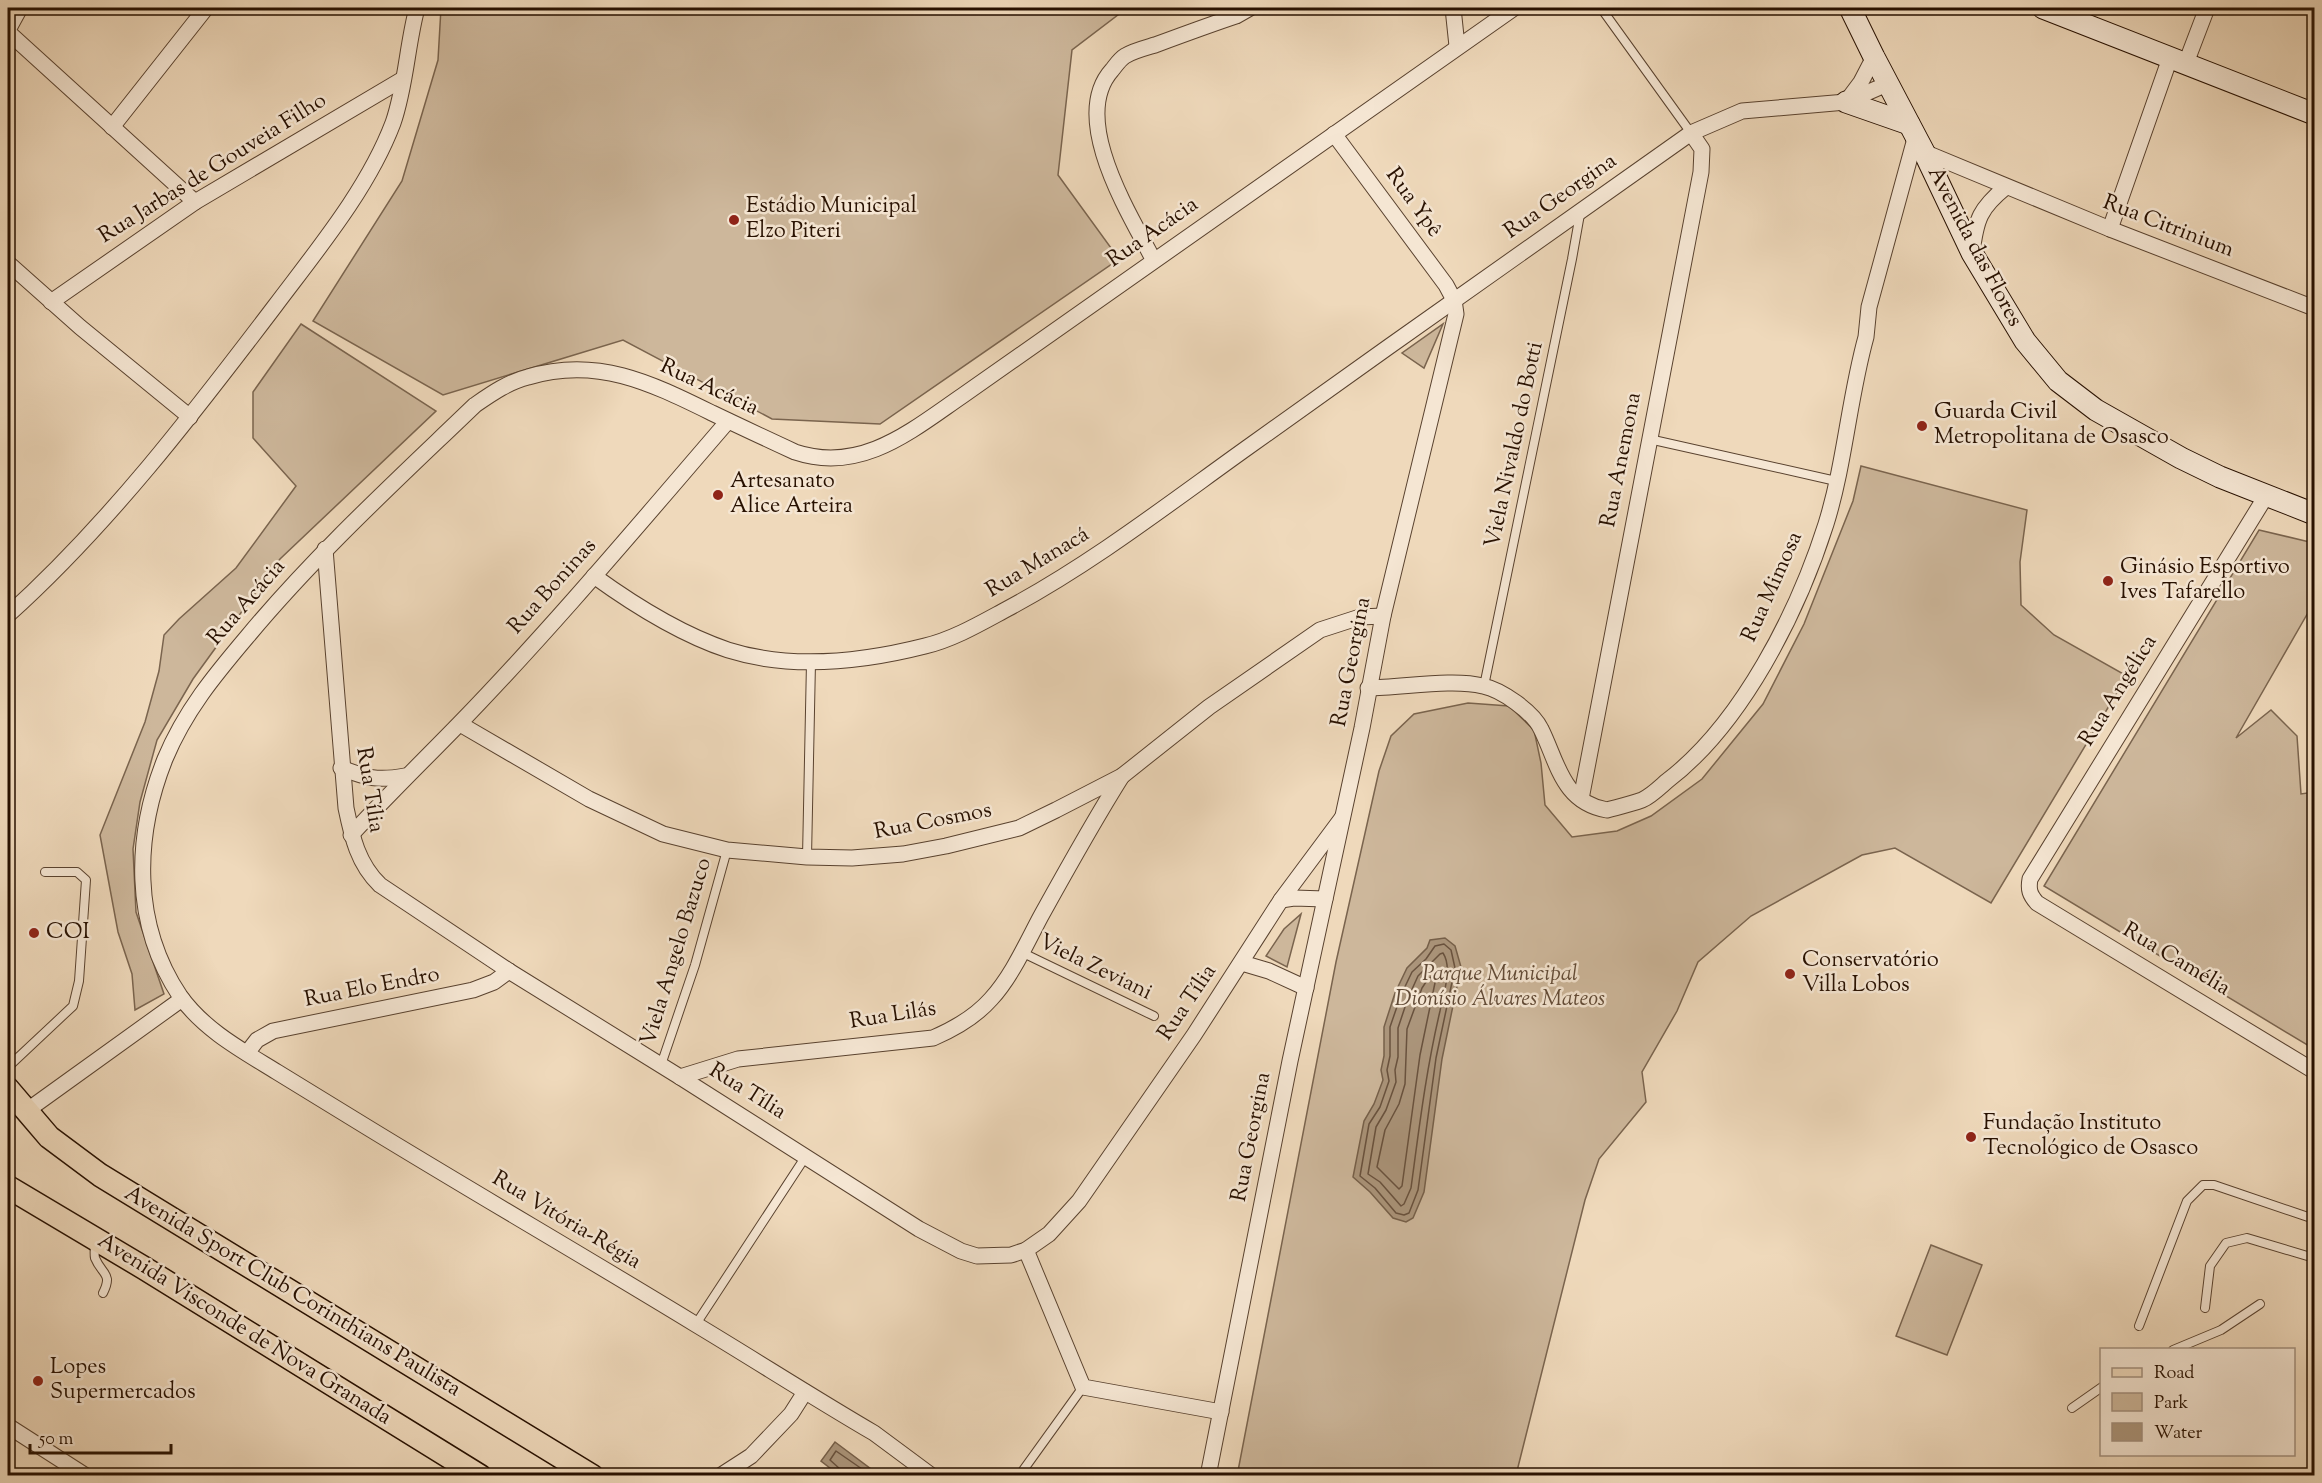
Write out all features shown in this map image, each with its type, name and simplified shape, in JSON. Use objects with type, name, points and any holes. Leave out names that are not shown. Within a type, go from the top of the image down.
[{"type":"main road","name":"Avenida das Flores","points":[[1850,8],[1972,253],[2025,341],[2058,381],[2096,410],[2181,458],[2266,496],[2314,514]]},
{"type":"main road","points":[[2043,8],[2314,114]]},
{"type":"main road","points":[[1846,102],[1916,137]]},
{"type":"main road","name":"Avenida Sport Club Corinthians Paulista","points":[[8,1089],[25,1112],[49,1137],[100,1175],[592,1476]]},
{"type":"main road","name":"Avenida Visconde de Nova Granada","points":[[8,1187],[480,1476]]},
{"type":"street","points":[[20,8],[8,31],[195,202]]},
{"type":"street","points":[[112,127],[206,8]]},
{"type":"street","points":[[8,615],[43,583],[190,417],[307,262],[371,172],[393,122],[417,8]]},
{"type":"street","points":[[1153,259],[1106,159],[1098,132],[1096,112],[1100,92],[1108,74],[1124,57],[1230,12],[1250,8]]},
{"type":"street","points":[[1453,8],[1457,46]]},
{"type":"street","name":"Rua Acácia","points":[[182,999],[164,969],[150,935],[143,880],[145,823],[170,748],[202,691],[285,591],[325,549],[475,405],[500,389],[527,377],[560,370],[609,371],[665,390],[795,452],[814,458],[858,455],[886,447],[1514,8]]},
{"type":"street","points":[[2110,229],[2178,61],[2207,8]]},
{"type":"street","points":[[1846,102],[1861,82],[1874,57]]},
{"type":"street","name":"Rua Jarbas de Gouveia Filho","points":[[51,302],[195,202],[403,79]]},
{"type":"street","name":"Rua Georgina","points":[[1208,1476],[1279,1112],[1383,616],[1452,334],[1455,314],[1454,300],[1691,133],[1742,111],[1846,102],[1887,84]]},
{"type":"street","name":"Rua Anemona","points":[[1581,799],[1701,172],[1702,149],[1691,133]]},
{"type":"street","name":"Rua Ypê","points":[[1334,134],[1446,285],[1454,300]]},
{"type":"street","name":"Rua Citrinium","points":[[1916,137],[2006,187],[2314,308]]},
{"type":"street","name":"Rua Mimosa","points":[[1484,686],[1511,700],[1534,718],[1541,728],[1555,766],[1565,783],[1590,805],[1607,810],[1644,799],[1683,769],[1721,726],[1752,685],[1780,634],[1819,542],[1836,481],[1866,337],[1869,307],[1916,137]]},
{"type":"street","points":[[1972,253],[1974,234],[1982,210],[2006,187]]},
{"type":"street","points":[[8,263],[51,302],[190,417]]},
{"type":"street","name":"Rua Manacá","points":[[594,576],[630,602],[727,649],[778,660],[811,662],[851,659],[925,646],[956,634],[1031,596],[1094,557],[1454,300]]},
{"type":"street","name":"Rua Boninas","points":[[351,835],[405,776],[460,724],[594,576],[728,421]]},
{"type":"street","name":"Rua Angélica","points":[[2030,879],[2266,496]]},
{"type":"street","name":"Rua Tília","points":[[325,549],[341,768],[351,835],[360,860],[369,875],[380,885],[508,971],[919,1229],[961,1251],[977,1256],[1011,1254],[1026,1250],[1049,1234],[1079,1201],[1242,963],[1281,900],[1342,818]]},
{"type":"street","name":"Rua Cosmos","points":[[460,724],[589,799],[663,834],[727,850],[807,857],[852,858],[903,854],[1019,828],[1122,776],[1209,707],[1320,630],[1360,617],[1383,616]]},
{"type":"street","points":[[1368,688],[1440,684],[1484,686]]},
{"type":"street","points":[[341,768],[365,778],[378,780],[405,776]]},
{"type":"street","name":"Rua Lilás","points":[[680,1077],[738,1059],[933,1038],[949,1031],[990,1001],[1021,952],[1094,821],[1122,776]]},
{"type":"street","name":"Rua Camélia","points":[[2030,879],[2029,894],[2037,903],[2314,1071]]},
{"type":"street","points":[[1281,900],[1325,899]]},
{"type":"street","points":[[1242,963],[1269,971],[1306,988]]},
{"type":"street","name":"Rua Elo Endro","points":[[247,1053],[257,1040],[273,1031],[473,990],[494,982],[508,971]]},
{"type":"street","points":[[25,1112],[182,999]]},
{"type":"street","name":"Rua Vitória-Régia","points":[[182,999],[207,1026],[247,1053],[453,1180],[874,1433],[932,1476]]},
{"type":"street","points":[[1026,1250],[1083,1387],[1221,1412]]},
{"type":"street","points":[[720,1476],[751,1456],[791,1413],[805,1392]]},
{"type":"street","points":[[8,1426],[86,1476]]},
{"type":"lane","points":[[1601,8],[1691,133]]},
{"type":"lane","name":"Viela Nivaldo do Botti","points":[[1484,686],[1580,212]]},
{"type":"lane","points":[[1649,439],[1836,481]]},
{"type":"lane","points":[[807,857],[811,662]]},
{"type":"lane","name":"Viela Angelo Bazuco","points":[[661,1065],[695,965],[727,850]]},
{"type":"lane","points":[[8,1067],[73,1006],[79,981],[86,880],[77,872],[45,872]]},
{"type":"lane","name":"Viela Zeviani","points":[[1021,952],[1154,1016]]},
{"type":"lane","points":[[696,1324],[806,1156]]},
{"type":"lane","points":[[2139,1326],[2187,1201],[2203,1185],[2214,1185],[2314,1219]]},
{"type":"lane","points":[[2205,1308],[2210,1266],[2226,1243],[2247,1238],[2314,1258]]},
{"type":"lane","points":[[95,1239],[94,1257],[108,1277],[103,1293]]},
{"type":"lane","points":[[2178,1348],[2221,1330],[2260,1304]]},
{"type":"lane","points":[[1019,1476],[1083,1387]]},
{"type":"lane","points":[[2072,1408],[2100,1388]]},
{"type":"green space","name":"Estádio Municipal Elzo Piteri","points":[[441,8],[1127,8],[1072,50],[1058,175],[1119,259],[880,424],[772,419],[623,340],[443,395],[313,321],[402,181],[438,60]]},
{"type":"green space","points":[[301,324],[436,411],[280,559],[193,679],[157,740],[140,802],[133,849],[136,912],[164,994],[135,1010],[132,974],[118,932],[100,835],[145,722],[159,671],[164,635],[236,568],[296,486],[253,438],[253,392]]},
{"type":"green space","points":[[1443,324],[1424,368],[1402,353]]},
{"type":"green space","name":"Parque Municipal Dionísio Álvares Mateos","points":[[1861,466],[2027,510],[2020,562],[2021,605],[2054,635],[2127,676],[1991,903],[1895,848],[1862,855],[1751,916],[1698,962],[1677,1011],[1642,1072],[1646,1102],[1599,1159],[1585,1200],[1516,1475],[1237,1476],[1336,962],[1379,771],[1391,736],[1414,714],[1468,703],[1509,706],[1534,730],[1541,763],[1545,805],[1572,837],[1617,831],[1651,816],[1702,779],[1763,704],[1804,624],[1853,501]]},
{"type":"green space","points":[[2259,530],[2314,543],[2314,614],[2309,611],[2236,738],[2271,710],[2297,736],[2301,794],[2314,792],[2314,1049],[2044,886]]},
{"type":"green space","points":[[1301,914],[1287,967],[1266,956],[1284,929]]},
{"type":"green space","points":[[1931,1245],[1982,1265],[1947,1355],[1896,1336]]},
{"type":"water","points":[[1445,938],[1455,946],[1461,967],[1442,1059],[1424,1192],[1413,1218],[1406,1222],[1393,1218],[1353,1177],[1364,1121],[1374,1104],[1383,1080],[1381,1070],[1384,1056],[1384,1027],[1395,993],[1407,968],[1427,948],[1430,940]]},
{"type":"water","points":[[835,1442],[871,1469],[867,1475],[839,1475],[821,1461]]},
{"type":"place","name":"Estádio Municipal Elzo Piteri","points":[[734,220]]},
{"type":"place","name":"Guarda Civil Metropolitana de Osasco","points":[[1922,426]]},
{"type":"place","name":"Artesanato Alice Arteira","points":[[718,495]]},
{"type":"place","name":"Ginásio Esportivo Ives Tafarello","points":[[2108,581]]},
{"type":"place","name":"COI","points":[[34,933]]},
{"type":"place","name":"Conservatório Villa Lobos","points":[[1790,974]]},
{"type":"place","name":"Fundação Instituto Tecnológico de Osasco","points":[[1971,1137]]},
{"type":"place","name":"Lopes Supermercados","points":[[38,1381]]}]
